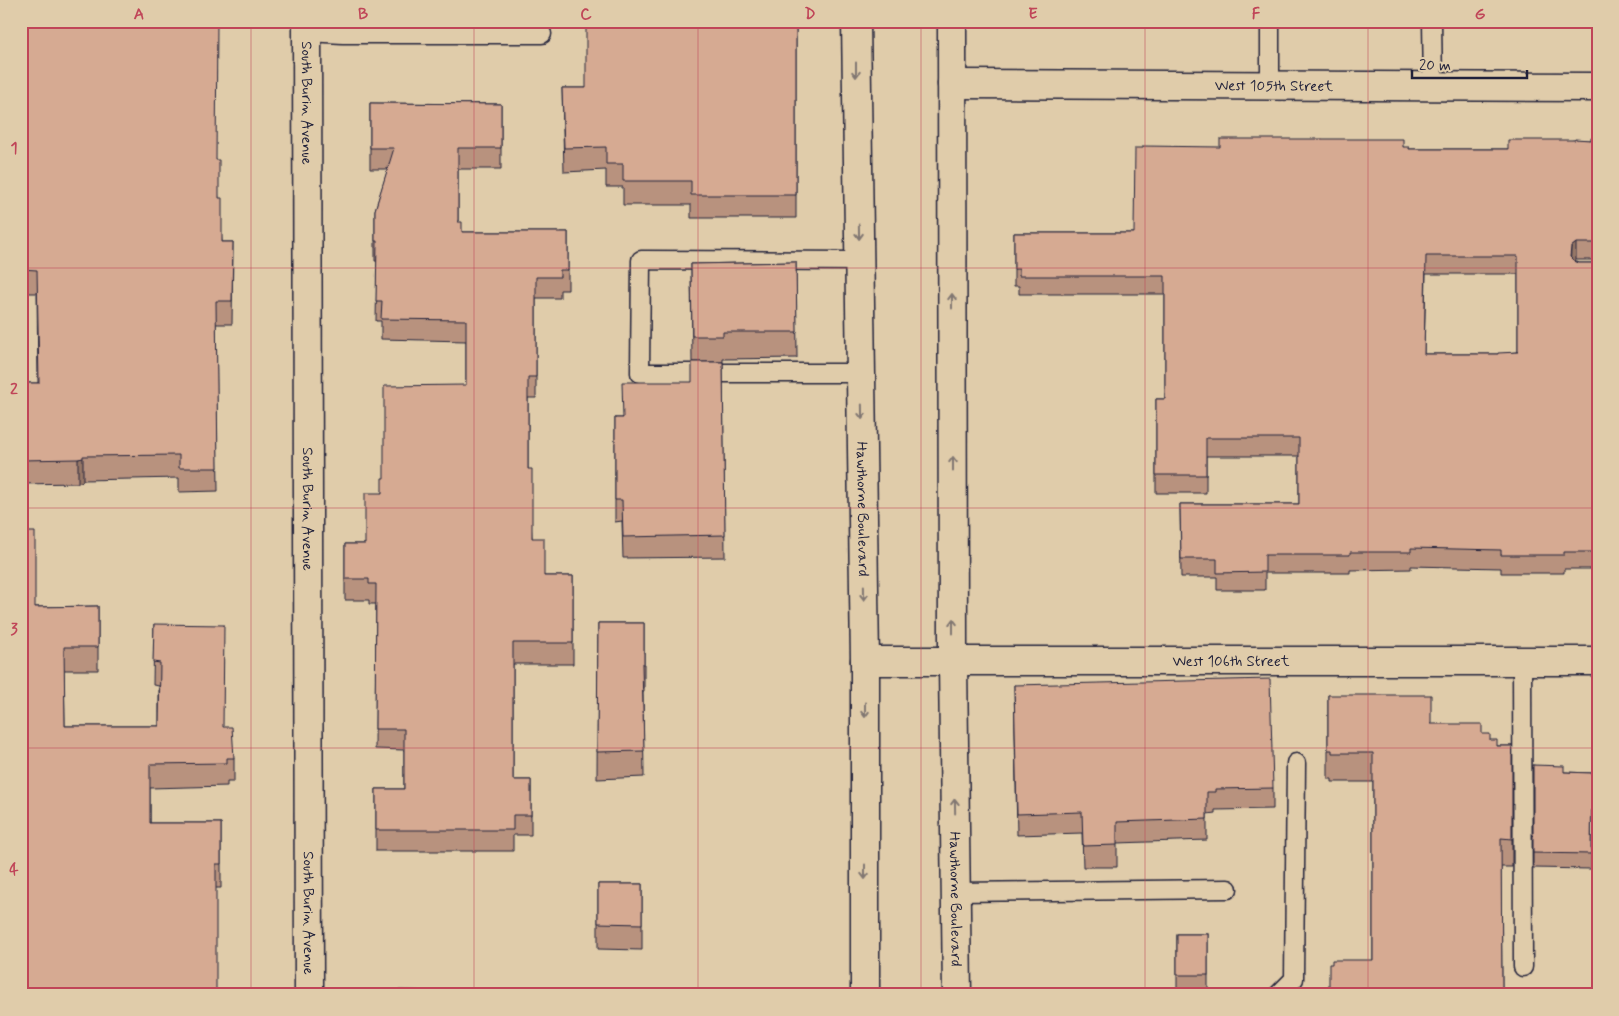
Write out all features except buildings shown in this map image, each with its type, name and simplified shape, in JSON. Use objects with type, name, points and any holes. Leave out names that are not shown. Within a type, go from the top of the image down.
[{"type":"street","name":"Hawthorne Boulevard","points":[[856,21],[865,661],[865,995]]},
{"type":"street","name":"Hawthorne Boulevard","points":[[952,21],[953,662],[957,995]]},
{"type":"street","name":"South Burin Avenue","points":[[307,27],[309,995]]},
{"type":"street","name":"West 105th Street","points":[[952,84],[1598,87]]},
{"type":"street","name":"West 106th Street","points":[[865,661],[1598,661]]},
{"type":"lane","points":[[1270,21],[1270,86]]},
{"type":"lane","points":[[1432,21],[1433,87]]},
{"type":"lane","points":[[307,27],[342,34],[542,34]]},
{"type":"lane","points":[[859,261],[641,260],[640,373],[861,373]]},
{"type":"lane","points":[[1522,661],[1523,967]]},
{"type":"lane","points":[[1278,995],[1294,979],[1296,763]]},
{"type":"lane","points":[[956,892],[1228,889]]}]
